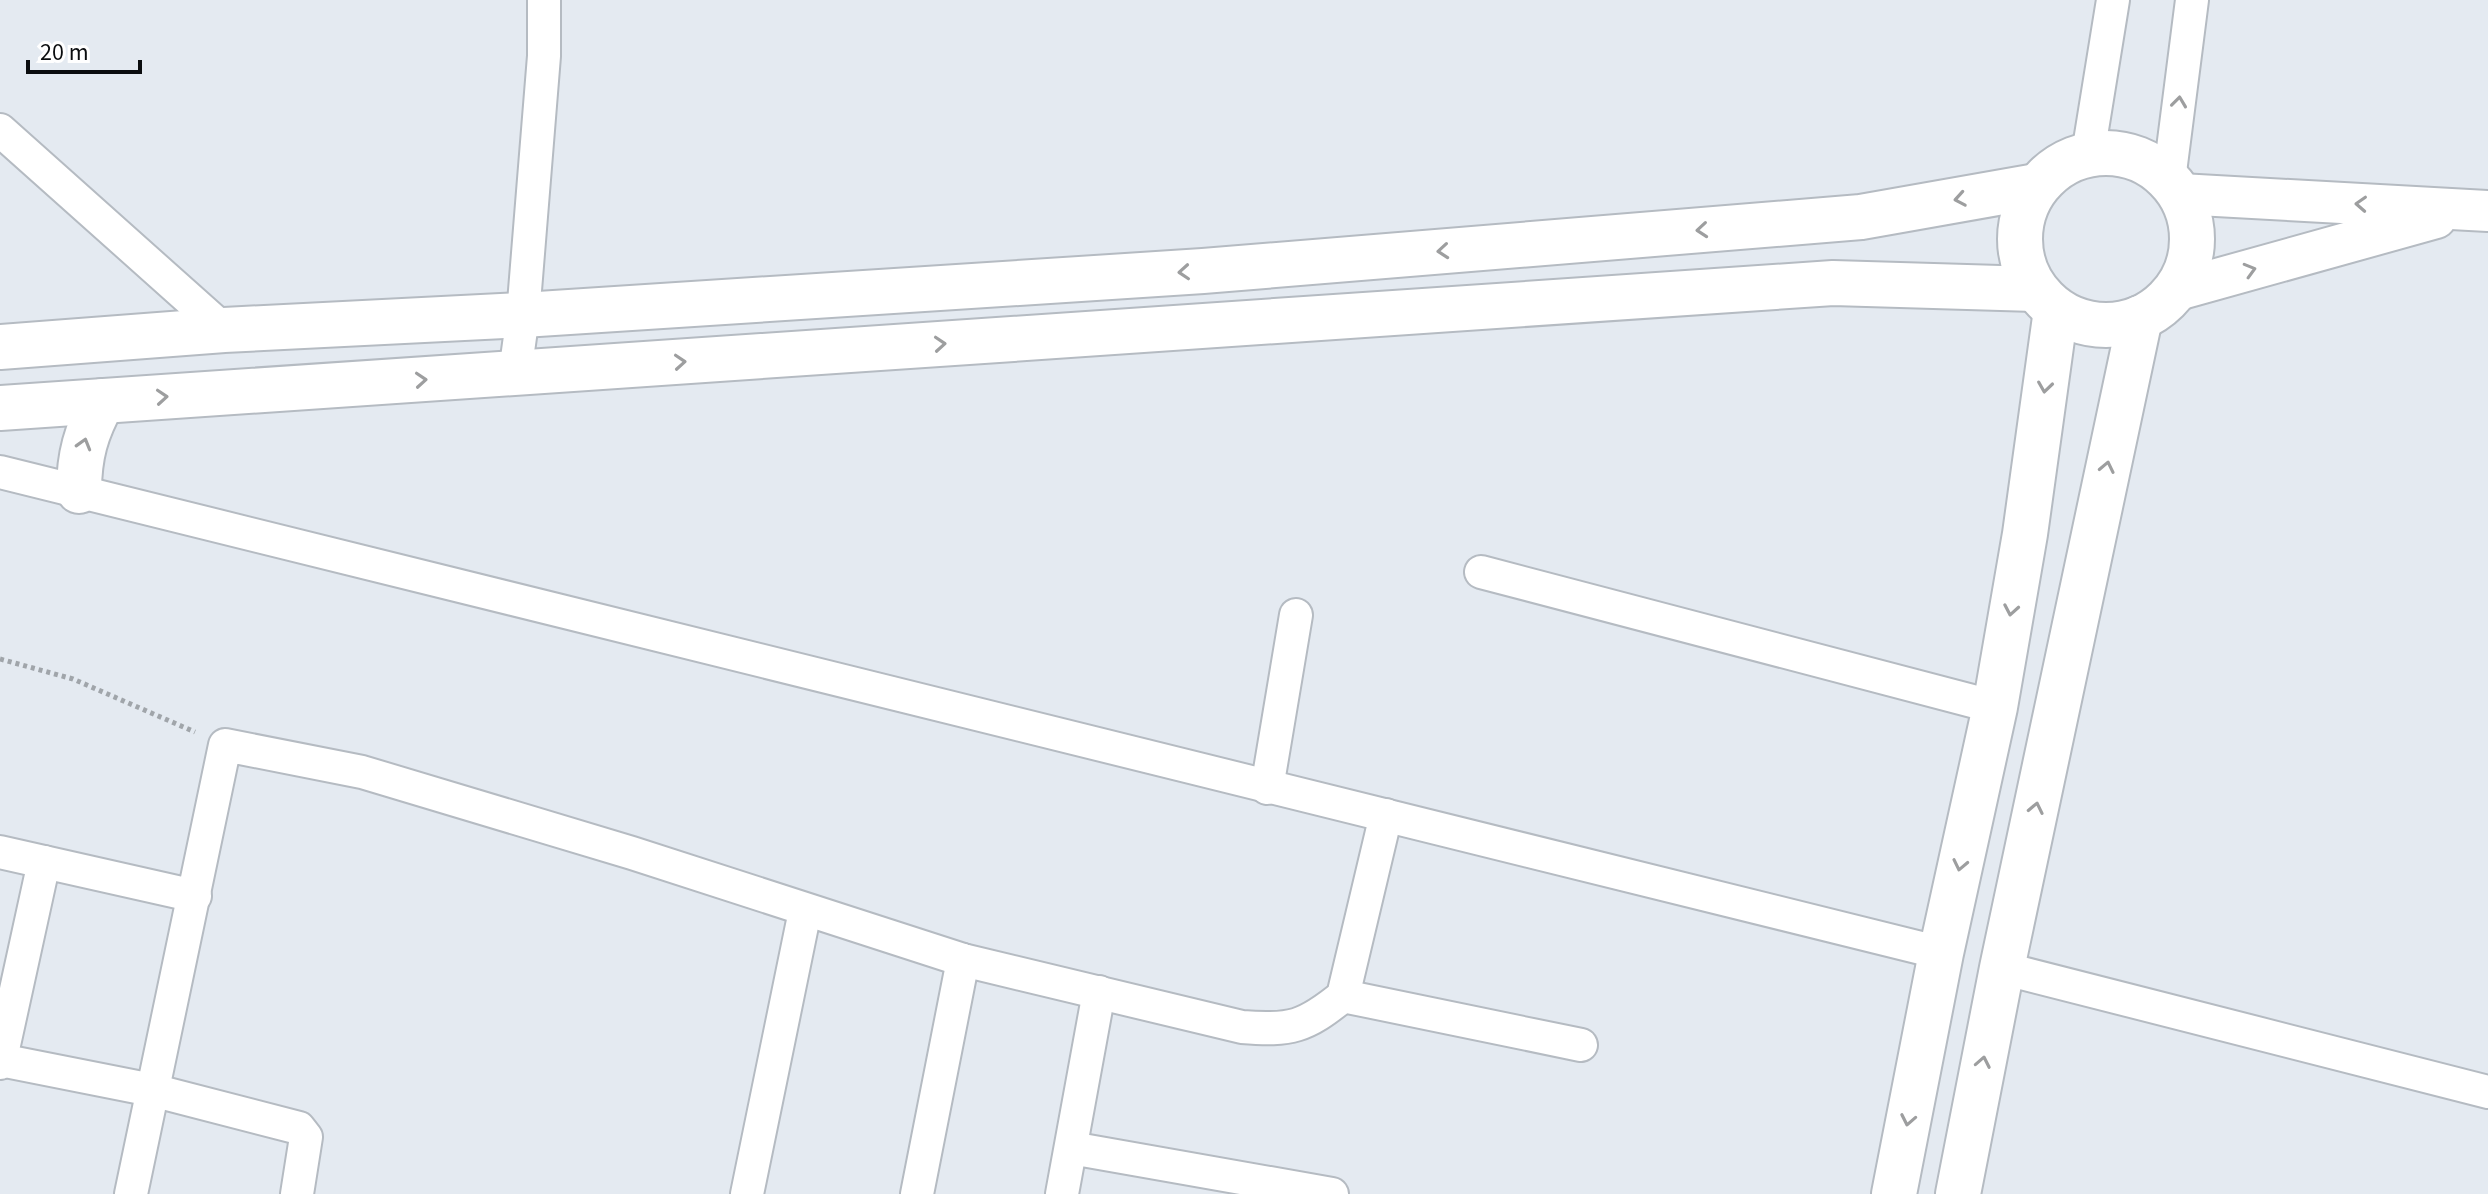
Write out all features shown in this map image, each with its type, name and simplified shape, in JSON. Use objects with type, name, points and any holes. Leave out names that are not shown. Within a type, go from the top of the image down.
[{"type":"main road","points":[[2118,153],[2145,162],[2174,187],[2187,210],[2192,238],[2188,266],[2174,291],[2159,307],[2140,318],[2111,325],[2082,322],[2045,300],[2025,270],[2019,248],[2020,226],[2026,205],[2037,186],[2060,165],[2088,154],[2118,153]]},
{"type":"main road","points":[[0,347],[224,330],[523,315],[1203,271],[1861,217],[2037,186]]},
{"type":"main road","points":[[0,408],[1833,283],[2045,300]]},
{"type":"main road","points":[[1894,1194],[1941,953],[1995,707],[2025,534],[2045,300]]},
{"type":"main road","points":[[1958,1194],[2002,968],[2140,318]]},
{"type":"main road","points":[[79,491],[79,466],[84,442],[103,401]]},
{"type":"street","points":[[515,373],[523,315],[544,56],[544,0]]},
{"type":"street","points":[[544,56],[563,0]]},
{"type":"street","points":[[2088,154],[2113,0]]},
{"type":"street","points":[[2192,0],[2174,187],[2477,210]]},
{"type":"street","points":[[0,130],[224,330]]},
{"type":"street","points":[[2174,291],[2477,210]]},
{"type":"street","points":[[0,472],[1941,953]]},
{"type":"street","points":[[1481,572],[1995,707]]},
{"type":"street","points":[[1267,788],[1296,615]]},
{"type":"street","points":[[131,1194],[225,745],[362,772],[438,794],[963,960],[1242,1027],[1274,1029],[1304,1024],[1343,996],[1386,815]]},
{"type":"street","points":[[0,852],[195,896]]},
{"type":"street","points":[[44,862],[0,1061],[152,1090],[299,1128],[306,1137],[297,1194]]},
{"type":"street","points":[[747,1194],[805,911]]},
{"type":"street","points":[[917,1194],[963,960]]},
{"type":"street","points":[[2002,968],[2488,1092]]},
{"type":"street","points":[[1062,1194],[1099,992]]},
{"type":"street","points":[[1343,996],[1581,1045]]},
{"type":"street","points":[[1071,1148],[1244,1187],[1332,1194]]},
{"type":"path","points":[[0,659],[73,679],[225,745]]}]
